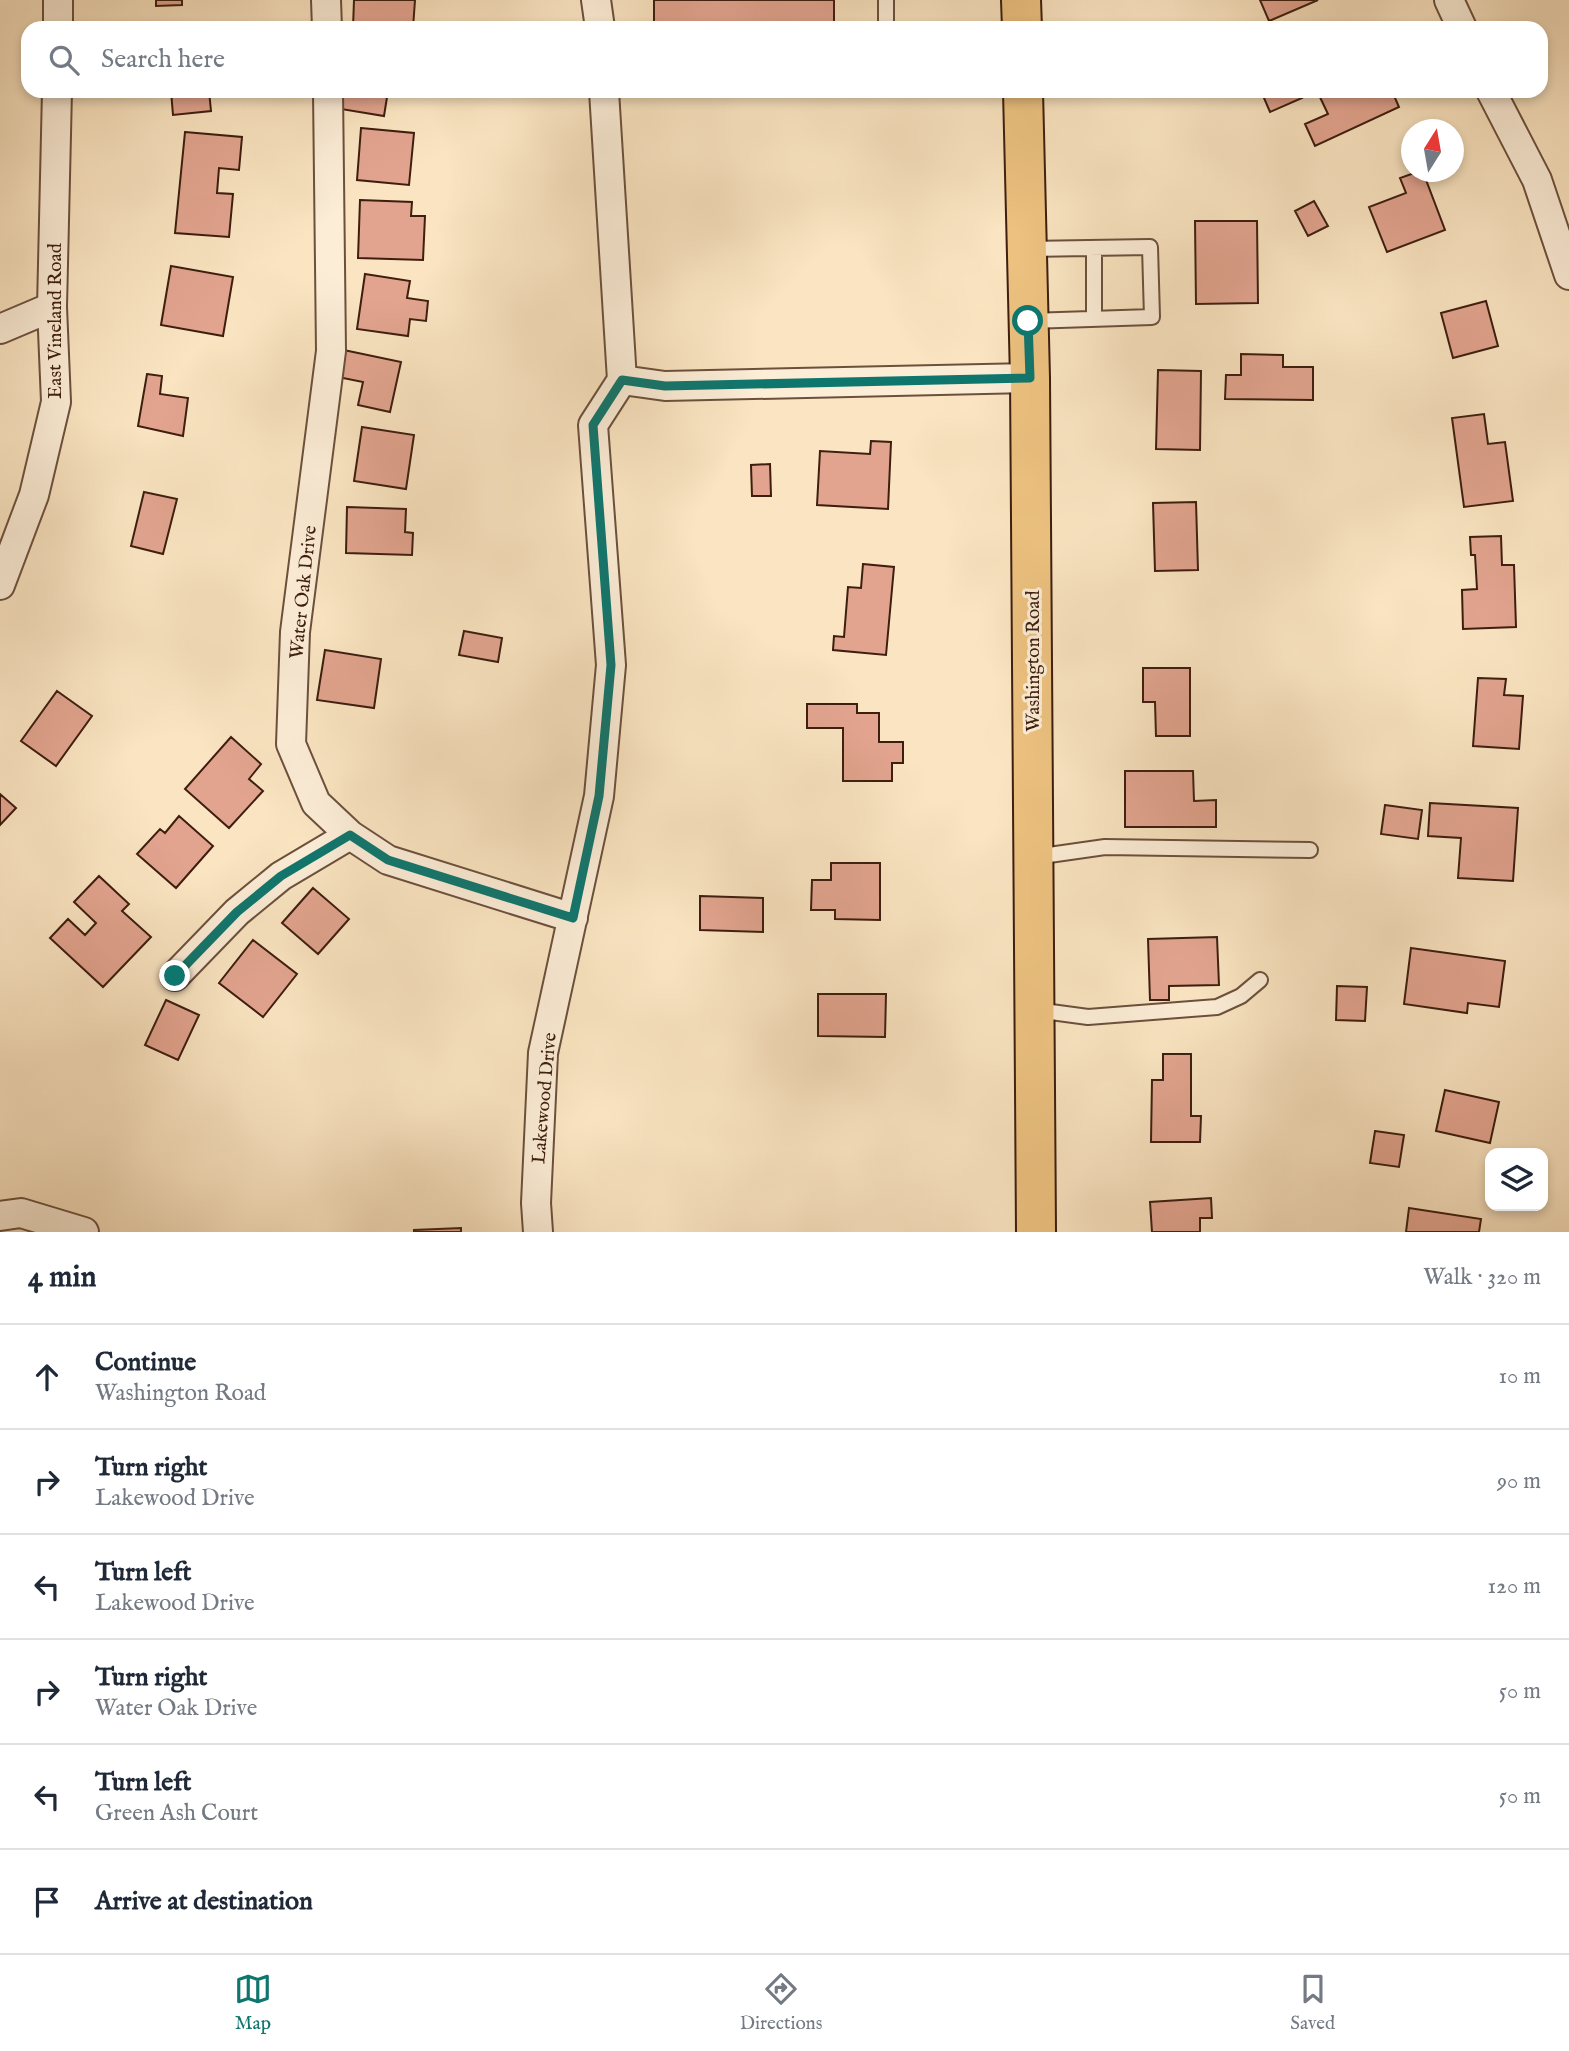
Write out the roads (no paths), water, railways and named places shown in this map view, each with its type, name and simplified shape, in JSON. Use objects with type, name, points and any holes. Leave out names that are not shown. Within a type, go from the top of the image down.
[{"type":"main road","points":[[1021,0],[1022,21]]},
{"type":"main road","name":"Washington Road","points":[[1023,98],[1030,378],[1036,1232]]},
{"type":"street","points":[[58,0],[58,21]]},
{"type":"street","points":[[326,0],[327,21]]},
{"type":"street","points":[[596,0],[599,21]]},
{"type":"street","points":[[1449,0],[1459,21]]},
{"type":"street","name":"East Vineland Road","points":[[0,585],[34,495],[56,402],[52,307],[57,98]]},
{"type":"street","name":"Water Oak Drive","points":[[328,98],[331,351],[295,632],[291,744],[316,803],[350,835],[388,860],[573,918]]},
{"type":"street","points":[[604,98],[622,380],[665,386],[1030,378]]},
{"type":"street","points":[[1495,98],[1537,180],[1569,275]]},
{"type":"street","points":[[0,329],[52,307]]},
{"type":"street","name":"Lakewood Drive","points":[[538,1232],[536,1203],[543,1053],[599,796],[611,665],[593,425],[622,380]]},
{"type":"street","points":[[175,976],[246,905],[281,876],[350,835]]},
{"type":"street","points":[[0,1216],[21,1213],[85,1232]]},
{"type":"lane","points":[[886,0],[886,21]]},
{"type":"lane","points":[[1027,249],[1150,247],[1152,317],[1028,321]]},
{"type":"lane","points":[[1094,248],[1094,319]]},
{"type":"lane","points":[[1033,857],[1105,847],[1310,850]]},
{"type":"lane","points":[[1035,1009],[1088,1017],[1217,1006],[1241,996],[1260,981]]}]
